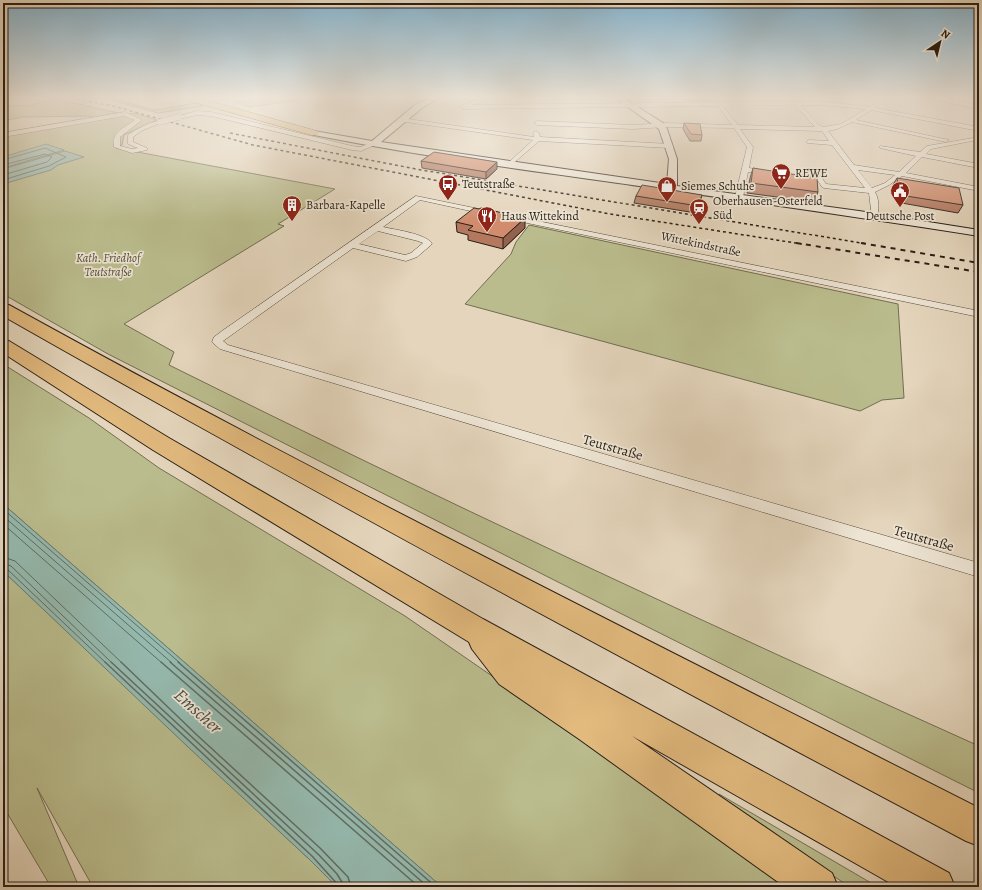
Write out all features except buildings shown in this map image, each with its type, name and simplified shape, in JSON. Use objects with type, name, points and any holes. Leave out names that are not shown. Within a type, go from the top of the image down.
[{"type":"highway","points":[[3,309],[230,436],[389,521],[979,828]]},
{"type":"highway","points":[[3,345],[161,444],[473,629],[936,887]]},
{"type":"highway","points":[[473,629],[510,673],[598,732],[818,887]]},
{"type":"main road","points":[[350,140],[509,165],[873,216],[979,234]]},
{"type":"main road","points":[[374,144],[379,140]]},
{"type":"main road","points":[[668,140],[673,159],[672,188]]},
{"type":"street","points":[[115,140],[116,147],[132,151],[145,149],[130,142],[130,140]]},
{"type":"street","points":[[317,140],[361,149],[374,144]]},
{"type":"street","points":[[509,165],[536,140]]},
{"type":"street","points":[[547,140],[670,146]]},
{"type":"street","points":[[739,197],[750,149],[745,140]]},
{"type":"street","points":[[831,140],[873,194],[875,208],[873,216]]},
{"type":"street","points":[[942,140],[954,142]]},
{"type":"street","points":[[789,175],[820,179],[824,186],[870,191],[887,184],[901,174],[931,146],[969,140]]},
{"type":"street","points":[[809,142],[834,143]]},
{"type":"street","points":[[882,147],[979,166]]},
{"type":"street","points":[[852,167],[901,174],[979,189]]},
{"type":"street","points":[[746,170],[774,173]]},
{"type":"street","name":"Teutstraße","points":[[419,198],[226,333],[217,340],[218,344],[979,570]]},
{"type":"street","name":"Wittekindstraße","points":[[419,198],[979,314]]},
{"type":"street","points":[[352,245],[406,258],[414,255],[428,243],[421,239],[377,228]]},
{"type":"green space","name":"Kath. Friedhof Teutstraße","points":[[3,140],[123,140],[122,145],[116,148],[335,189],[278,224],[284,226],[124,324],[174,352],[169,365],[269,415],[572,560],[979,746],[979,793],[108,354],[3,294]]},
{"type":"green space","points":[[529,225],[898,304],[904,398],[882,400],[860,411],[465,304],[511,254],[516,242]]},
{"type":"green space","points":[[3,364],[89,418],[159,468],[405,616],[556,720],[793,887],[442,887],[3,504]]},
{"type":"green space","points":[[3,571],[337,887],[93,887],[37,788],[79,887],[51,887],[3,806]]},
{"type":"green space","points":[[719,794],[878,887],[850,887],[717,799]]},
{"type":"water","points":[[46,144],[64,150],[3,168],[3,157]]},
{"type":"water","points":[[65,151],[84,157],[58,165],[51,170],[3,184],[3,169]]},
{"type":"water","name":"Emscher","points":[[3,504],[442,887],[337,887],[3,571]]},
{"type":"railway","points":[[233,140],[253,145],[610,214],[802,244]]},
{"type":"railway","points":[[264,140],[416,169],[862,243]]},
{"type":"railway","points":[[796,243],[979,272]]},
{"type":"railway","points":[[862,243],[867,244]]},
{"type":"railway","points":[[862,243],[979,263]]},
{"type":"place","name":"REWE","points":[[781,190]]},
{"type":"place","name":"Teutstraße","points":[[448,201]]},
{"type":"place","name":"Siemes Schuhe","points":[[667,203]]},
{"type":"place","name":"Deutsche Post","points":[[900,208]]},
{"type":"place","name":"Barbara-Kapelle","points":[[292,222]]},
{"type":"place","name":"Oberhausen-Osterfeld Süd","points":[[699,225]]},
{"type":"place","name":"Haus Wittekind","points":[[487,233]]}]
